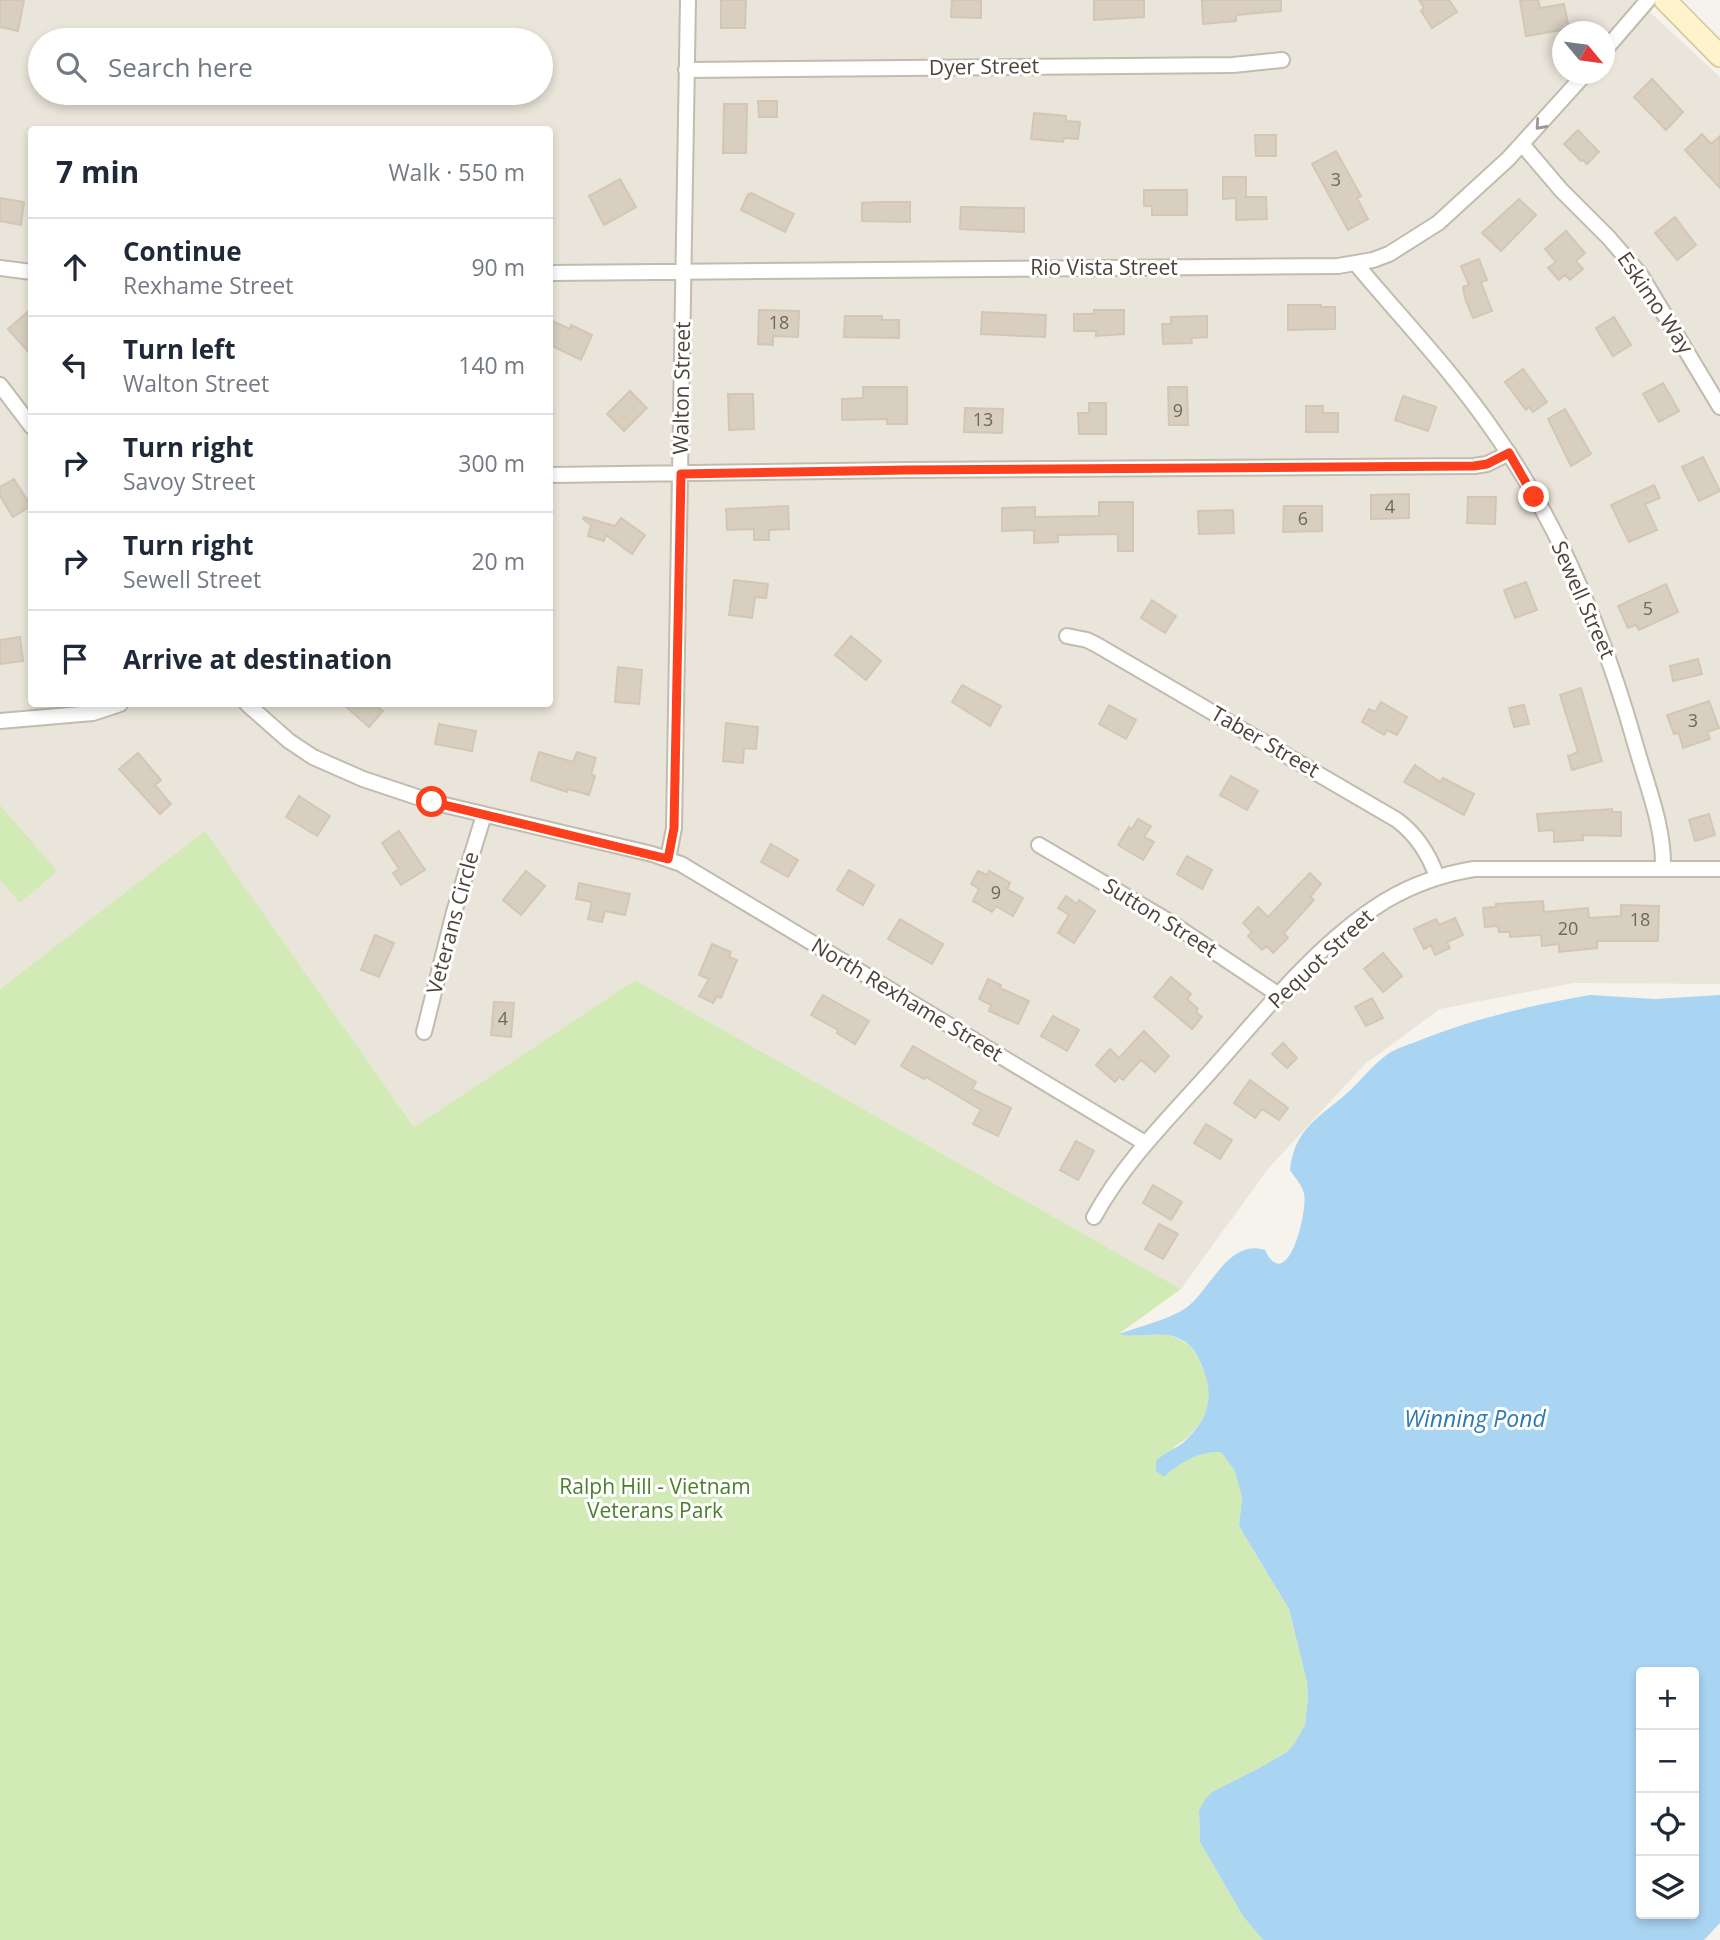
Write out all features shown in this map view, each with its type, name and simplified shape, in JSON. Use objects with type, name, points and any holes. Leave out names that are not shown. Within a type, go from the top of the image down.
[{"type":"main road","points":[[1665,0],[1720,56]]},
{"type":"street","name":"Walton Street","points":[[668,859],[674,828],[688,0]]},
{"type":"street","points":[[1615,39],[1648,0]]},
{"type":"street","name":"Dyer Street","points":[[686,70],[1233,65],[1282,60]]},
{"type":"street","name":"Rio Vista Street","points":[[553,273],[1356,264],[1390,254],[1422,235],[1452,211],[1522,144],[1576,84]]},
{"type":"street","name":"Eskimo Way","points":[[1522,144],[1640,274],[1720,407]]},
{"type":"street","name":"Sewell Street","points":[[1356,264],[1466,394],[1509,453],[1570,567],[1615,674],[1660,831],[1663,868]]},
{"type":"street","points":[[0,268],[28,272]]},
{"type":"street","points":[[0,385],[28,422]]},
{"type":"street","points":[[553,475],[1474,466],[1487,464],[1509,453]]},
{"type":"street","name":"Taber Street","points":[[1067,636],[1087,639],[1397,820],[1408,828],[1426,851],[1437,877]]},
{"type":"street","points":[[0,721],[93,713],[111,707]]},
{"type":"street","name":"North Rexhame Street","points":[[250,707],[289,741],[339,770],[432,802],[668,859],[696,872],[1145,1143]]},
{"type":"street","name":"Veterans Circle","points":[[424,1032],[454,912],[484,815]]},
{"type":"street","name":"Sutton Street","points":[[1039,845],[1170,922],[1279,995]]},
{"type":"street","name":"Pequot Street","points":[[1094,1217],[1114,1184],[1145,1143],[1279,995],[1330,944],[1367,914],[1402,892],[1437,877],[1474,869],[1720,869]]},
{"type":"shaded area","points":[[0,0],[1637,0],[1720,77],[1720,984],[1574,983],[1440,1009],[1365,1064],[1267,1170],[1181,1289],[635,980],[414,1127],[205,832],[0,989]]},
{"type":"green space","points":[[0,805],[57,871],[20,903],[0,880]]},
{"type":"green space","name":"Ralph Hill - Vietnam Veterans Park","points":[[205,831],[414,1127],[635,980],[1181,1289],[1120,1333],[1165,1335],[1184,1342],[1196,1354],[1209,1383],[1210,1396],[1201,1422],[1189,1436],[1175,1446],[1164,1477],[1190,1459],[1213,1452],[1221,1452],[1235,1471],[1242,1498],[1239,1526],[1289,1609],[1307,1682],[1305,1725],[1294,1744],[1287,1752],[1212,1792],[1199,1812],[1200,1842],[1243,1916],[1263,1940],[0,1940],[0,989]]},
{"type":"water","name":"Winning Pond","points":[[1590,995],[1655,999],[1720,995],[1720,1923],[1704,1940],[1263,1940],[1243,1916],[1200,1842],[1199,1811],[1212,1792],[1287,1752],[1294,1744],[1305,1725],[1307,1682],[1289,1609],[1239,1526],[1242,1498],[1235,1471],[1221,1452],[1213,1452],[1190,1459],[1164,1477],[1156,1471],[1156,1461],[1184,1442],[1200,1423],[1207,1407],[1209,1390],[1197,1356],[1188,1344],[1171,1336],[1119,1334],[1186,1308],[1221,1268],[1240,1252],[1252,1248],[1265,1250],[1273,1262],[1281,1263],[1294,1246],[1303,1217],[1303,1189],[1290,1170],[1296,1145],[1309,1126],[1388,1054],[1443,1031],[1505,1013]]},
{"type":"building","points":[[0,0],[24,0],[18,31],[0,27]]},
{"type":"building","points":[[721,0],[746,0],[745,28],[721,28]]},
{"type":"building","points":[[952,0],[981,0],[981,18],[951,17]]},
{"type":"building","points":[[1094,0],[1144,0],[1144,17],[1094,20]]},
{"type":"building","points":[[1202,0],[1281,0],[1281,11],[1236,15],[1236,21],[1203,24]]},
{"type":"building","points":[[1419,0],[1449,0],[1457,12],[1432,28],[1421,11],[1424,8]]},
{"type":"building","points":[[1520,0],[1538,0],[1540,8],[1564,4],[1567,21],[1552,21],[1552,32],[1526,36]]},
{"type":"building","points":[[1652,79],[1683,112],[1666,130],[1634,97]]},
{"type":"building","points":[[758,101],[777,101],[777,117],[759,117]]},
{"type":"building","points":[[724,104],[747,104],[746,153],[723,153]]},
{"type":"building","points":[[1034,113],[1066,116],[1066,121],[1080,122],[1078,139],[1064,138],[1063,142],[1031,139]]},
{"type":"building","points":[[1578,130],[1599,152],[1587,164],[1564,144]]},
{"type":"building","points":[[1702,134],[1711,144],[1720,136],[1720,188],[1685,150]]},
{"type":"building","points":[[1255,135],[1276,135],[1276,156],[1256,156]]},
{"type":"building","points":[[1336,151],[1361,196],[1357,198],[1368,219],[1348,230],[1312,164]]},
{"type":"building","points":[[1223,177],[1246,177],[1246,197],[1266,197],[1267,219],[1236,220],[1236,198],[1223,199]]},
{"type":"building","points":[[620,179],[636,207],[604,225],[589,196]]},
{"type":"building","points":[[1144,190],[1187,190],[1187,215],[1152,215],[1152,206],[1144,206]]},
{"type":"building","points":[[751,193],[794,214],[785,232],[741,210]]},
{"type":"building","points":[[0,198],[24,202],[21,225],[0,221]]},
{"type":"building","points":[[1519,199],[1536,215],[1501,251],[1482,233]]},
{"type":"building","points":[[910,202],[910,222],[862,221],[862,203]]},
{"type":"building","points":[[961,207],[1024,208],[1024,232],[960,229]]},
{"type":"building","points":[[1675,217],[1696,245],[1677,260],[1655,233]]},
{"type":"building","points":[[1566,231],[1585,253],[1576,261],[1583,269],[1570,280],[1565,275],[1559,280],[1548,268],[1556,262],[1545,249]]},
{"type":"building","points":[[1479,259],[1487,280],[1481,282],[1492,311],[1473,318],[1463,287],[1469,285],[1461,266]]},
{"type":"building","points":[[1288,305],[1335,307],[1335,329],[1288,330]]},
{"type":"building","points":[[759,310],[799,311],[798,337],[773,336],[773,345],[758,344]]},
{"type":"building","points":[[1094,310],[1124,310],[1124,334],[1096,336],[1096,331],[1074,331],[1074,314],[1094,314]]},
{"type":"building","points":[[28,312],[28,352],[8,329]]},
{"type":"building","points":[[982,312],[1046,315],[1045,337],[981,334]]},
{"type":"building","points":[[845,316],[882,316],[882,320],[899,320],[899,338],[844,337]]},
{"type":"building","points":[[1207,316],[1207,337],[1191,338],[1192,343],[1163,344],[1162,324],[1171,324],[1171,317]]},
{"type":"building","points":[[1614,317],[1631,345],[1613,356],[1596,328]]},
{"type":"building","points":[[553,321],[570,329],[571,325],[592,335],[581,360],[553,346]]},
{"type":"building","points":[[1523,369],[1547,402],[1533,412],[1529,407],[1526,410],[1505,382]]},
{"type":"building","points":[[1663,383],[1679,411],[1659,422],[1643,394]]},
{"type":"building","points":[[863,387],[907,387],[907,424],[887,424],[887,419],[842,420],[842,399],[863,398]]},
{"type":"building","points":[[1168,387],[1187,387],[1188,425],[1169,425]]},
{"type":"building","points":[[630,391],[647,408],[624,431],[607,414]]},
{"type":"building","points":[[728,394],[753,394],[754,429],[729,430]]},
{"type":"building","points":[[1403,396],[1436,407],[1428,431],[1395,420]]},
{"type":"building","points":[[1089,403],[1106,403],[1106,434],[1079,434],[1078,413],[1089,413]]},
{"type":"building","points":[[1306,406],[1323,406],[1323,413],[1338,413],[1338,432],[1306,432]]},
{"type":"building","points":[[965,408],[1003,409],[1002,433],[964,432]]},
{"type":"building","points":[[1565,409],[1591,454],[1571,466],[1548,419]]},
{"type":"building","points":[[1703,457],[1720,491],[1699,501],[1682,467]]},
{"type":"building","points":[[14,479],[28,501],[28,508],[13,517],[0,496],[0,487]]},
{"type":"building","points":[[1654,485],[1660,498],[1645,504],[1657,530],[1629,542],[1611,505]]},
{"type":"building","points":[[1409,494],[1409,518],[1371,519],[1371,495]]},
{"type":"building","points":[[1468,497],[1496,497],[1495,524],[1467,523]]},
{"type":"building","points":[[1099,502],[1133,502],[1133,551],[1118,551],[1118,534],[1058,535],[1058,542],[1034,543],[1034,530],[1002,531],[1002,508],[1035,507],[1035,517],[1099,516]]},
{"type":"building","points":[[788,506],[789,529],[769,530],[769,540],[754,540],[754,529],[727,530],[726,509]]},
{"type":"building","points":[[1284,506],[1322,506],[1322,531],[1283,532]]},
{"type":"building","points":[[1233,510],[1234,533],[1199,534],[1198,511]]},
{"type":"building","points":[[584,517],[615,526],[621,518],[645,535],[632,554],[606,535],[604,541],[588,536],[591,525]]},
{"type":"building","points":[[734,580],[768,584],[766,598],[755,597],[752,618],[729,615]]},
{"type":"building","points":[[1526,582],[1537,610],[1515,618],[1504,590]]},
{"type":"building","points":[[1666,584],[1678,612],[1639,630],[1636,625],[1628,628],[1618,606]]},
{"type":"building","points":[[1152,600],[1176,616],[1165,633],[1141,618]]},
{"type":"building","points":[[851,636],[881,661],[866,680],[835,655]]},
{"type":"building","points":[[20,637],[23,661],[0,664],[0,640]]},
{"type":"building","points":[[1698,659],[1702,674],[1673,681],[1670,666]]},
{"type":"building","points":[[618,667],[642,670],[639,704],[615,702]]},
{"type":"building","points":[[962,685],[1001,706],[990,726],[952,702]]},
{"type":"building","points":[[1581,688],[1602,761],[1572,770],[1568,756],[1578,752],[1560,695]]},
{"type":"building","points":[[1709,701],[1719,728],[1707,732],[1710,739],[1683,748],[1679,733],[1674,734],[1667,715]]},
{"type":"building","points":[[1381,702],[1407,717],[1397,735],[1387,730],[1384,735],[1362,722],[1369,709],[1375,712]]},
{"type":"building","points":[[1109,705],[1136,720],[1126,739],[1099,724]]},
{"type":"building","points":[[1524,705],[1529,724],[1514,727],[1509,708]]},
{"type":"building","points":[[346,707],[378,707],[383,711],[369,727]]},
{"type":"building","points":[[726,723],[758,727],[756,749],[744,748],[743,763],[723,761]]},
{"type":"building","points":[[439,724],[476,731],[472,751],[435,744]]},
{"type":"building","points":[[539,752],[573,762],[577,752],[596,758],[591,774],[595,776],[589,795],[568,789],[567,792],[531,780]]},
{"type":"building","points":[[138,753],[161,780],[155,785],[171,804],[160,814],[119,769]]},
{"type":"building","points":[[1415,765],[1440,782],[1443,778],[1474,794],[1464,815],[1404,782]]},
{"type":"building","points":[[1231,776],[1258,791],[1247,810],[1220,795]]},
{"type":"building","points":[[299,796],[330,816],[317,836],[286,817]]},
{"type":"building","points":[[1612,809],[1612,812],[1621,812],[1621,836],[1583,835],[1583,840],[1554,842],[1554,830],[1539,831],[1537,814]]},
{"type":"building","points":[[1709,814],[1715,835],[1695,841],[1689,820]]},
{"type":"building","points":[[1138,819],[1151,826],[1144,837],[1154,842],[1143,860],[1118,845],[1129,827],[1132,829]]},
{"type":"building","points":[[399,831],[425,870],[401,885],[393,873],[399,869],[382,843]]},
{"type":"building","points":[[771,844],[798,860],[788,877],[761,862]]},
{"type":"building","points":[[1187,856],[1212,870],[1202,889],[1177,874]]},
{"type":"building","points":[[849,870],[874,885],[863,905],[837,890]]},
{"type":"building","points":[[526,871],[545,886],[521,915],[503,900]]},
{"type":"building","points":[[978,871],[987,875],[989,871],[1010,883],[1007,889],[1023,898],[1013,916],[996,906],[992,912],[973,901],[979,889],[971,884]]},
{"type":"building","points":[[1310,873],[1321,884],[1310,897],[1314,900],[1284,933],[1288,938],[1273,953],[1267,946],[1262,950],[1248,936],[1252,932],[1243,923],[1258,907],[1268,917]]},
{"type":"building","points":[[579,883],[630,894],[625,915],[605,911],[602,922],[588,919],[592,902],[576,899]]},
{"type":"building","points":[[1066,896],[1077,904],[1079,900],[1095,911],[1074,943],[1058,933],[1069,915],[1058,908]]},
{"type":"building","points":[[1543,901],[1544,912],[1588,908],[1589,918],[1621,916],[1621,905],[1659,906],[1658,941],[1597,941],[1597,948],[1559,952],[1559,944],[1542,946],[1541,935],[1510,937],[1510,932],[1499,932],[1498,926],[1485,927],[1483,908],[1496,907],[1496,904]]},
{"type":"building","points":[[1455,918],[1463,935],[1447,942],[1450,948],[1435,955],[1431,945],[1424,949],[1414,929],[1436,919],[1439,925]]},
{"type":"building","points":[[900,919],[943,944],[932,964],[888,939]]},
{"type":"building","points":[[375,935],[394,943],[379,977],[361,970]]},
{"type":"building","points":[[712,944],[731,952],[729,957],[737,960],[721,998],[717,996],[713,1003],[699,996],[709,979],[699,975]]},
{"type":"building","points":[[1383,953],[1402,976],[1383,992],[1364,969]]},
{"type":"building","points":[[1171,977],[1191,994],[1187,999],[1202,1017],[1192,1029],[1154,997]]},
{"type":"building","points":[[988,979],[1001,985],[1000,988],[1029,1001],[1018,1024],[989,1011],[991,1005],[979,999]]},
{"type":"building","points":[[823,995],[869,1021],[855,1044],[837,1033],[838,1030],[811,1015]]},
{"type":"building","points":[[1372,998],[1383,1018],[1366,1026],[1355,1007]]},
{"type":"building","points":[[494,1002],[514,1003],[511,1037],[491,1035]]},
{"type":"building","points":[[1053,1016],[1079,1030],[1067,1051],[1041,1036]]},
{"type":"building","points":[[1144,1031],[1169,1056],[1155,1072],[1141,1060],[1123,1080],[1119,1077],[1115,1082],[1096,1065],[1110,1049],[1119,1058]]},
{"type":"building","points":[[1283,1043],[1297,1058],[1287,1068],[1272,1054]]},
{"type":"building","points":[[913,1046],[976,1082],[972,1089],[1011,1108],[998,1136],[973,1124],[981,1110],[926,1077],[924,1079],[901,1066]]},
{"type":"building","points":[[1250,1080],[1288,1108],[1279,1120],[1262,1109],[1255,1118],[1234,1103]]},
{"type":"building","points":[[1206,1124],[1232,1140],[1220,1159],[1194,1143]]},
{"type":"building","points":[[1076,1141],[1094,1151],[1078,1180],[1060,1170]]},
{"type":"building","points":[[1153,1185],[1182,1202],[1171,1220],[1143,1203]]},
{"type":"building","points":[[1159,1224],[1178,1234],[1163,1259],[1145,1249]]},
{"type":"route","points":[[432,802],[668,859],[674,828],[681,474],[1474,466],[1487,464],[1509,453],[1534,497]]}]
